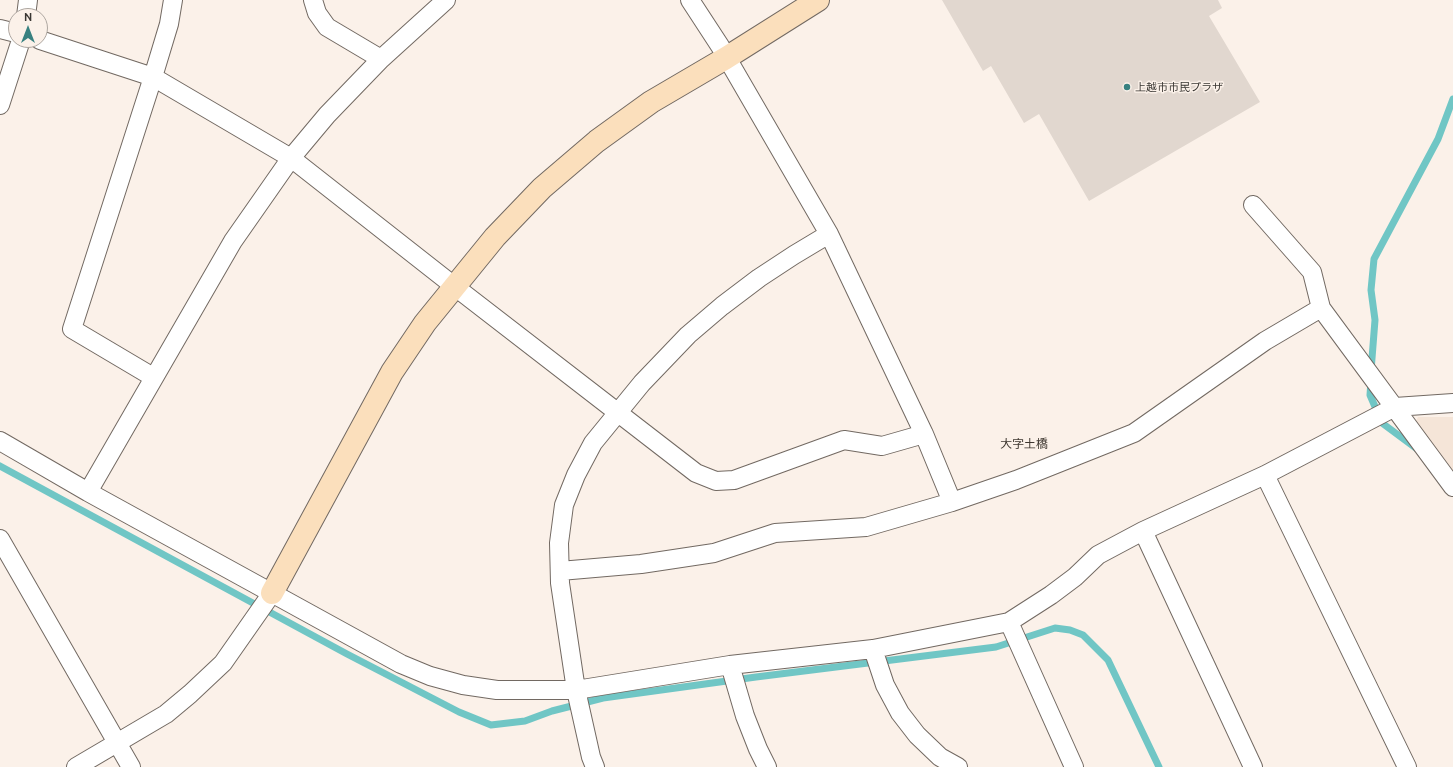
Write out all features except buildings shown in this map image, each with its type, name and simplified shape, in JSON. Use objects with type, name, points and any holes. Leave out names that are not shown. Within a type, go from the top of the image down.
[{"type":"street","points":[[153,377],[72,328],[153,77],[169,24],[173,0]]},
{"type":"street","points":[[313,0],[317,13],[327,27],[381,59]]},
{"type":"street","points":[[88,492],[153,377],[233,241],[291,158],[326,115],[381,59],[446,0]]},
{"type":"street","points":[[690,0],[726,58],[829,234],[924,434],[952,502]]},
{"type":"street","points":[[76,767],[166,714],[223,663],[272,593],[392,372],[425,323],[454,286],[495,237],[542,188],[597,141],[651,102],[726,58],[818,0]]},
{"type":"street","points":[[48,43],[153,77],[291,158],[696,473],[716,481],[734,480],[844,440],[882,446],[924,434]]},
{"type":"street","points":[[0,105],[18,48]]},
{"type":"street","points":[[1253,205],[1312,272],[1321,308],[1453,487]]},
{"type":"street","points":[[595,767],[591,757],[576,690],[565,619],[558,543],[564,505],[576,475],[592,443],[642,383],[688,335],[722,306],[759,278],[829,234]]},
{"type":"street","points":[[560,571],[641,564],[714,553],[775,533],[866,527],[952,502],[1016,480],[1134,433],[1266,341],[1321,308]]},
{"type":"street","points":[[0,441],[88,492],[401,664],[430,676],[463,685],[497,690],[576,690],[730,665],[873,649],[1009,622],[1051,595],[1075,577],[1098,555],[1143,531],[1266,475],[1394,407],[1453,403]]},
{"type":"street","points":[[1266,475],[1407,767]]},
{"type":"street","points":[[1143,531],[1253,767]]},
{"type":"street","points":[[0,539],[131,767]]},
{"type":"street","points":[[1009,622],[1074,767]]},
{"type":"street","points":[[873,649],[885,685],[900,713],[917,736],[940,757],[958,767]]},
{"type":"street","points":[[730,665],[745,716],[758,749],[768,767]]},
{"type":"shaded area","points":[[1418,417],[1453,417],[1453,471],[1415,423]]},
{"type":"waterway","points":[[1371,371],[1375,320],[1371,290],[1374,259],[1438,139],[1453,99]]},
{"type":"waterway","points":[[1371,381],[1370,395],[1382,423],[1417,449]]},
{"type":"waterway","points":[[0,466],[347,654],[459,712],[491,725],[525,721],[552,711],[603,698],[996,647],[1055,628],[1070,630],[1083,635],[1108,660],[1159,767]]},
{"type":"place","name":"上越市市民プラザ","points":[[1127,87]]},
{"type":"district","name":"大字土橋","points":[[1024,444]]}]
